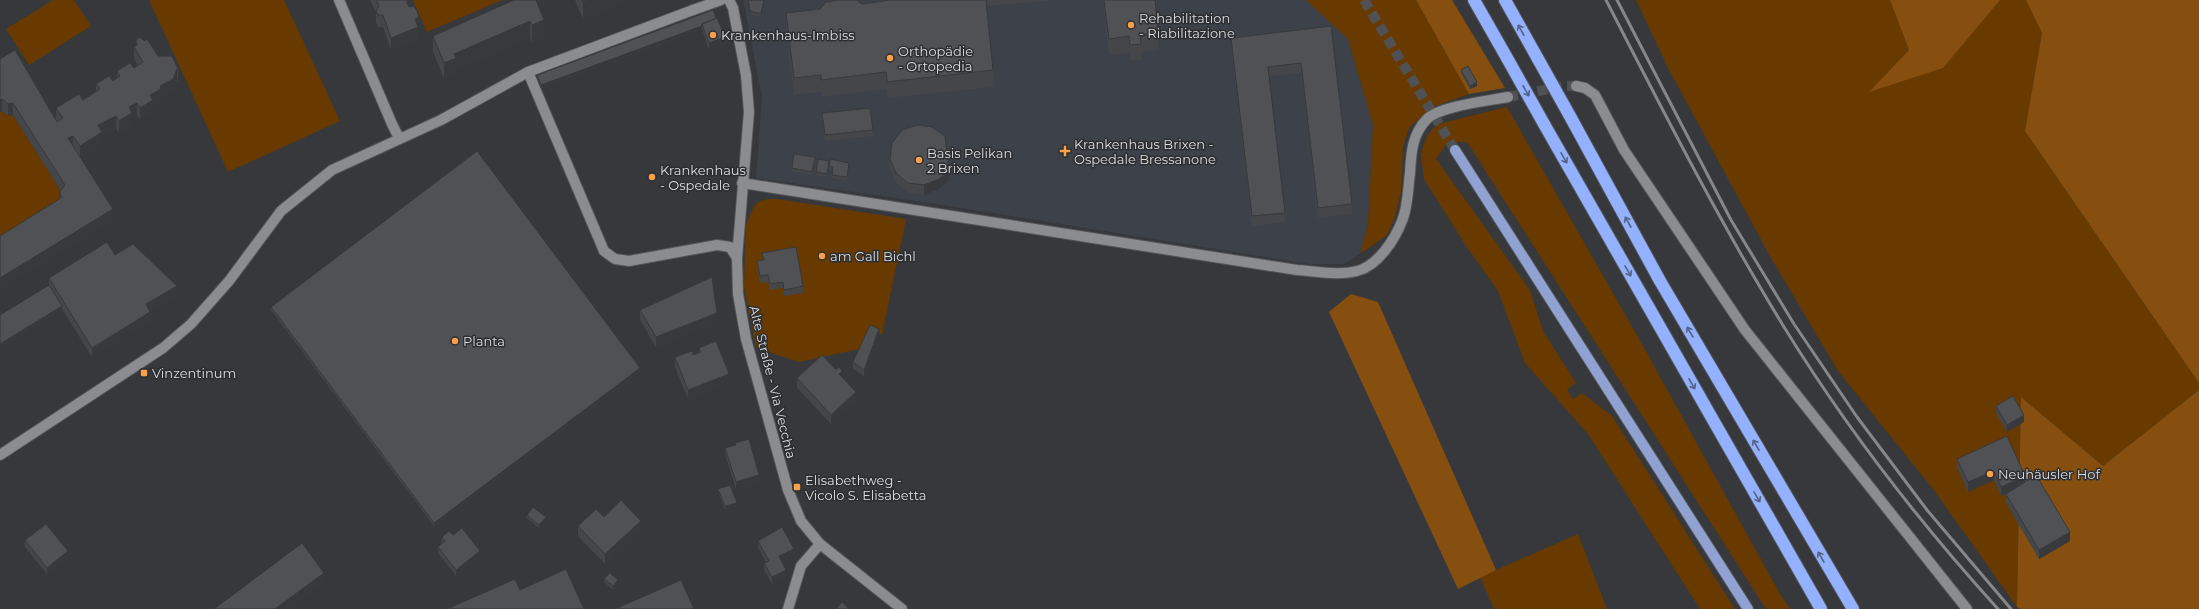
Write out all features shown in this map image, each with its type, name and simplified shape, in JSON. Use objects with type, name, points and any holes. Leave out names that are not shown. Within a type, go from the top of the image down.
[{"type":"highway","points":[[1474,0],[1821,609]]},
{"type":"highway","points":[[1505,0],[1660,281],[1841,591],[1853,609]]},
{"type":"highway","points":[[1841,591],[1858,609]]},
{"type":"main road","points":[[1454,150],[1748,609]]},
{"type":"street","points":[[339,0],[399,138]]},
{"type":"street","points":[[0,455],[163,348],[191,324],[229,281],[281,211],[332,170],[441,120],[528,72],[721,0]]},
{"type":"street","name":"Alte Straße - Via Vecchia","points":[[729,0],[733,8],[746,75],[748,97],[737,258],[738,294],[746,339],[788,490],[801,521],[820,544],[902,609]]},
{"type":"street","points":[[528,72],[604,251],[615,259],[629,261],[717,245],[730,247],[737,258]]},
{"type":"street","points":[[1576,86],[1585,88],[1595,95],[1624,150],[1745,330],[1967,609]]},
{"type":"street","points":[[742,184],[1296,270],[1336,273],[1358,271],[1371,264],[1388,247],[1402,220],[1412,148],[1418,130],[1428,118],[1446,110],[1508,97]]},
{"type":"street","points":[[788,609],[801,566],[820,544]]},
{"type":"shaded area","points":[[53,0],[74,0],[91,26],[29,65],[6,29]]},
{"type":"shaded area","points":[[149,0],[284,0],[340,121],[228,172]]},
{"type":"shaded area","points":[[413,0],[502,0],[427,32]]},
{"type":"shaded area","name":"Krankenhaus Brixen - Ospedale Bressanone","points":[[743,0],[1306,0],[1348,39],[1373,125],[1368,224],[1360,254],[1343,264],[1309,264],[949,206],[756,178],[762,97]]},
{"type":"shaded area","points":[[1306,0],[1416,0],[1469,94],[1431,108],[1409,128],[1403,147],[1401,192],[1395,217],[1387,235],[1360,254],[1368,224],[1373,125],[1348,39]]},
{"type":"shaded area","points":[[1416,0],[1452,0],[1505,88],[1469,94]]},
{"type":"shaded area","points":[[1636,0],[1890,0],[1909,50],[1870,91],[1942,68],[2000,0],[2026,0],[2042,33],[2025,131],[2199,383],[2199,390],[2103,466],[2021,397],[2017,606],[2021,609],[2017,607],[1933,489],[1838,371],[1771,258],[1668,68]]},
{"type":"shaded area","points":[[1890,0],[2000,0],[1943,68],[1869,92],[1909,50]]},
{"type":"shaded area","points":[[2026,0],[2199,0],[2199,383],[2025,131],[2042,33]]},
{"type":"shaded area","points":[[1507,107],[1643,346],[1780,594],[1790,609],[1766,609],[1467,142],[1448,142],[1436,159],[1530,290],[1543,331],[1576,383],[1567,390],[1573,399],[1582,393],[1612,416],[1735,609],[1700,609],[1588,434],[1525,363],[1498,291],[1466,246],[1424,179],[1421,154],[1427,135],[1438,124]]},
{"type":"shaded area","points":[[2,111],[8,116],[13,115],[65,197],[0,248],[0,112]]},
{"type":"shaded area","name":"am Gall Bichl","points":[[777,199],[906,219],[882,335],[870,329],[859,349],[799,362],[756,348],[744,286],[746,225],[754,206],[760,201]]},
{"type":"shaded area","points":[[1351,294],[1378,302],[1496,570],[1458,589],[1329,312]]},
{"type":"shaded area","points":[[2199,390],[2199,609],[2021,609],[2017,607],[2021,397],[2103,466]]},
{"type":"shaded area","points":[[1578,534],[1607,609],[1494,609],[1480,577]]},
{"type":"building","points":[[376,0],[406,0],[409,7],[414,6],[417,11],[419,17],[415,19],[418,27],[391,38],[383,15],[378,15],[376,11],[379,6]]},
{"type":"building","points":[[514,0],[536,0],[544,20],[532,25],[530,21],[454,54],[456,58],[444,63],[433,36]]},
{"type":"building","points":[[748,0],[764,0],[761,14],[750,11]]},
{"type":"building","name":"Orthopädie - Ortopedia","points":[[857,0],[862,4],[890,0],[986,0],[993,70],[887,82],[886,72],[821,80],[821,75],[794,78],[786,13],[820,9],[826,2]]},
{"type":"building","name":"Rehabilitation - Riabilitazione","points":[[1104,0],[1155,0],[1158,33],[1140,35],[1141,44],[1130,45],[1129,36],[1109,39]]},
{"type":"building","points":[[713,10],[716,18],[702,24],[702,26],[541,85],[537,75]]},
{"type":"building","points":[[717,18],[725,37],[709,43],[702,24]]},
{"type":"building","points":[[1331,26],[1352,204],[1318,208],[1301,63],[1268,67],[1285,213],[1252,216],[1231,38]]},
{"type":"building","points":[[140,37],[144,41],[147,39],[158,56],[172,56],[178,69],[173,79],[160,86],[161,89],[150,95],[153,100],[140,108],[137,103],[129,107],[132,113],[119,121],[116,116],[98,125],[102,132],[80,146],[73,136],[68,138],[113,209],[0,278],[0,236],[61,198],[60,191],[65,185],[13,103],[8,104],[2,99],[0,100],[0,59],[15,50],[57,122],[63,118],[56,108],[79,94],[83,100],[100,89],[96,84],[109,76],[113,81],[120,76],[117,71],[130,63],[134,68],[143,62],[134,47],[137,45],[136,40]]},
{"type":"building","points":[[1468,66],[1477,82],[1470,86],[1461,70]]},
{"type":"building","points":[[870,108],[873,130],[825,135],[822,113]]},
{"type":"building","name":"Basis Pelikan 2 Brixen","points":[[917,125],[932,127],[945,136],[949,170],[939,179],[924,185],[908,183],[896,173],[890,159],[892,143],[902,130]]},
{"type":"building","name":"Planta","points":[[477,151],[640,368],[434,523],[271,307]]},
{"type":"building","points":[[794,154],[815,157],[812,172],[792,168]]},
{"type":"building","points":[[818,159],[829,161],[827,174],[816,172]]},
{"type":"building","points":[[830,159],[849,163],[847,177],[832,175],[833,167],[829,167]]},
{"type":"building","points":[[107,242],[115,255],[133,244],[177,286],[146,304],[150,312],[92,348],[49,278]]},
{"type":"building","points":[[796,247],[803,286],[784,290],[783,282],[770,284],[768,275],[760,276],[757,261],[764,260],[762,253]]},
{"type":"building","points":[[712,277],[717,313],[656,337],[640,310]]},
{"type":"building","points":[[49,285],[62,306],[0,344],[0,315]]},
{"type":"building","points":[[870,325],[879,329],[864,370],[853,362]]},
{"type":"building","points":[[716,341],[729,374],[688,390],[675,357],[692,351],[693,355],[701,352],[699,348]]},
{"type":"building","points":[[822,355],[836,370],[839,367],[842,371],[839,374],[856,392],[831,415],[797,378]]},
{"type":"building","points":[[2013,396],[2024,415],[2007,425],[1996,406]]},
{"type":"building","name":"Neuhäusler Hof","points":[[2007,436],[2025,476],[2001,487],[1994,471],[1968,482],[1957,459]]},
{"type":"building","points":[[749,439],[759,475],[736,482],[725,448]]},
{"type":"building","points":[[2036,475],[2070,532],[2039,550],[2006,494]]},
{"type":"building","points":[[730,485],[737,503],[725,506],[718,489]]},
{"type":"building","points":[[621,500],[641,521],[605,554],[578,526],[596,509],[604,517]]},
{"type":"building","points":[[533,507],[546,517],[539,525],[527,515]]},
{"type":"building","points":[[46,524],[68,551],[47,568],[25,540]]},
{"type":"building","points":[[782,527],[794,549],[779,556],[786,570],[772,577],[764,563],[769,561],[758,541]]},
{"type":"building","points":[[462,528],[480,551],[456,570],[438,547],[445,541],[442,537],[449,531],[453,535]]},
{"type":"building","points":[[302,543],[324,573],[275,609],[214,609]]},
{"type":"building","points":[[566,569],[584,609],[447,609],[515,579],[520,590]]},
{"type":"building","points":[[610,573],[618,580],[613,586],[604,579]]},
{"type":"building","points":[[681,580],[694,609],[615,609]]},
{"type":"building","points":[[842,602],[849,609],[836,609]]},
{"type":"tunnel","points":[[1364,0],[1455,150]]},
{"type":"tunnel","points":[[1508,97],[1565,86],[1576,86]]},
{"type":"railway","points":[[1606,0],[1714,206],[1784,327],[1832,401],[1885,473],[1940,543],[1998,609]]},
{"type":"railway","points":[[1617,0],[1731,220],[1794,324],[1857,417],[1927,510],[2011,609]]},
{"type":"place","name":"Rehabilitation - Riabilitazione","points":[[1131,25]]},
{"type":"place","name":"Krankenhaus-Imbiss","points":[[713,35]]},
{"type":"place","name":"Orthopädie - Ortopedia","points":[[890,58]]},
{"type":"place","name":"Krankenhaus Brixen - Ospedale Bressanone","points":[[1065,151]]},
{"type":"place","name":"Basis Pelikan 2 Brixen","points":[[919,160]]},
{"type":"place","name":"Krankenhaus - Ospedale","points":[[652,177]]},
{"type":"place","name":"am Gall Bichl","points":[[822,256]]},
{"type":"place","name":"Planta","points":[[455,341]]},
{"type":"place","name":"Vinzentinum","points":[[144,373]]},
{"type":"place","name":"Neuhäusler Hof","points":[[1990,474]]},
{"type":"place","name":"Elisabethweg - Vicolo S. Elisabetta","points":[[797,487]]}]
